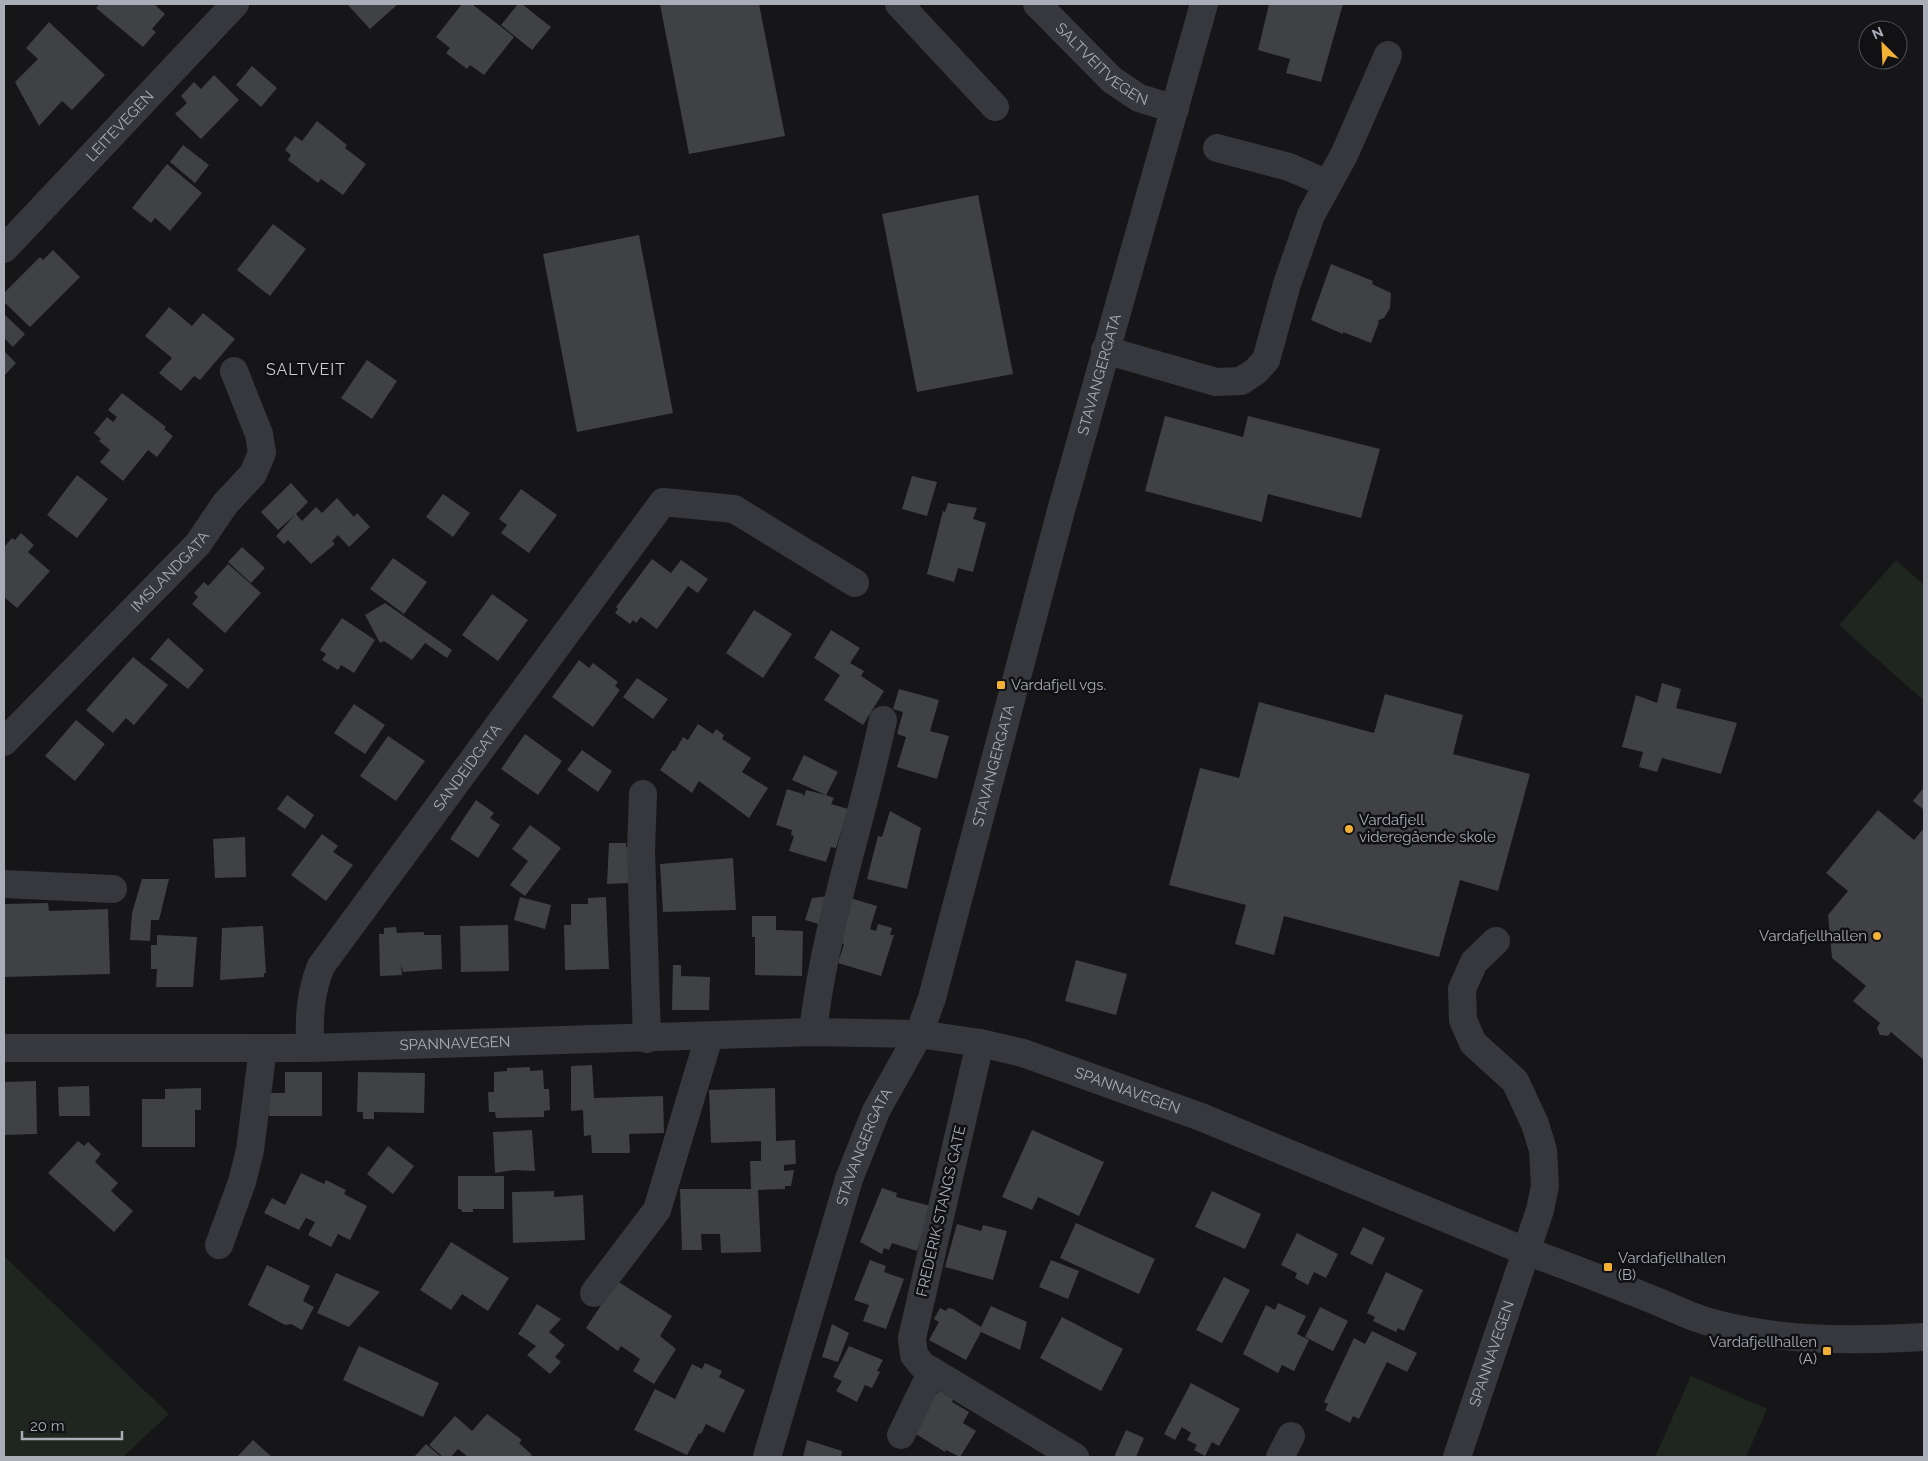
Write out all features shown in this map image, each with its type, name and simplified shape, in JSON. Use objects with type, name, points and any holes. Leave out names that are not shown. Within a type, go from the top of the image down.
[{"type":"street","name":"LEITEVEGEN","points":[[4,249],[235,4]]},
{"type":"street","points":[[899,4],[996,107]]},
{"type":"street","name":"SALTVEITVEGEN","points":[[1037,4],[1112,80],[1139,98],[1175,108]]},
{"type":"street","name":"STAVANGERGATA","points":[[767,1457],[849,1178],[876,1111],[919,1034],[932,998],[1105,350],[1204,4]]},
{"type":"street","points":[[1105,350],[1216,382],[1241,381],[1256,371],[1266,360],[1287,284],[1311,215],[1344,155],[1388,55]]},
{"type":"street","points":[[1217,148],[1289,167],[1328,184]]},
{"type":"street","name":"IMSLANDGATA","points":[[4,742],[198,544],[225,504],[253,474],[262,453],[259,434],[234,371]]},
{"type":"street","name":"SANDEIDGATA","points":[[310,1048],[309,1013],[313,985],[321,966],[662,502],[734,509],[855,583]]},
{"type":"street","points":[[813,1032],[831,921],[869,789],[883,720]]},
{"type":"street","points":[[643,794],[641,851],[647,1039]]},
{"type":"street","points":[[4,884],[113,889]]},
{"type":"street","points":[[1496,941],[1474,962],[1462,989],[1463,1020],[1473,1043],[1515,1081],[1535,1124],[1543,1150],[1545,1186],[1540,1210],[1525,1251]]},
{"type":"street","name":"SPANNAVEGEN","points":[[4,1048],[310,1048],[647,1039],[813,1032],[919,1034],[980,1043],[1023,1053],[1201,1116],[1525,1251],[1708,1321],[1749,1331],[1807,1339],[1850,1341],[1924,1337]]},
{"type":"street","points":[[594,1293],[657,1210],[709,1037]]},
{"type":"street","name":"FREDERIK STANGS GATE","points":[[980,1043],[912,1338],[914,1355],[922,1365],[1074,1457]]},
{"type":"street","points":[[219,1245],[242,1182],[250,1150],[263,1048]]},
{"type":"street","name":"SPANNAVEGEN","points":[[1457,1457],[1525,1251]]},
{"type":"street","points":[[901,1435],[932,1371]]},
{"type":"shaded area","points":[[1896,560],[1924,585],[1924,701],[1839,625]]},
{"type":"shaded area","points":[[4,1256],[169,1414],[123,1457],[4,1457]]},
{"type":"shaded area","points":[[1691,1376],[1767,1409],[1746,1457],[1655,1457]]},
{"type":"building","points":[[100,4],[154,4],[165,14],[152,29],[156,32],[143,47],[96,8]]},
{"type":"building","points":[[347,4],[398,4],[370,29]]},
{"type":"building","points":[[462,4],[472,4],[514,37],[484,75],[470,65],[467,69],[446,53],[450,48],[436,37]]},
{"type":"building","points":[[518,4],[522,4],[551,27],[532,50],[501,25]]},
{"type":"building","points":[[660,4],[759,4],[785,136],[689,154]]},
{"type":"building","points":[[1269,4],[1343,4],[1321,82],[1286,73],[1290,59],[1258,50]]},
{"type":"building","points":[[49,22],[105,75],[72,110],[62,101],[39,126],[15,82],[38,59],[26,48]]},
{"type":"building","points":[[252,66],[277,88],[261,107],[236,85]]},
{"type":"building","points":[[214,75],[239,100],[201,139],[175,114],[187,103],[181,96],[194,82],[201,89]]},
{"type":"building","points":[[317,121],[347,145],[345,148],[366,164],[343,195],[321,179],[318,183],[288,160],[291,155],[285,150],[295,136],[302,141]]},
{"type":"building","points":[[183,145],[209,165],[195,183],[170,162]]},
{"type":"building","points":[[167,164],[202,193],[170,231],[155,218],[151,223],[132,208]]},
{"type":"building","points":[[978,195],[1013,374],[917,392],[882,214]]},
{"type":"building","points":[[273,224],[306,249],[270,296],[237,270]]},
{"type":"building","points":[[639,235],[673,413],[577,432],[543,254]]},
{"type":"building","points":[[53,250],[80,277],[30,327],[4,302],[4,293],[40,257],[43,260]]},
{"type":"building","points":[[1331,264],[1373,281],[1372,284],[1391,293],[1390,308],[1384,318],[1377,321],[1379,322],[1371,343],[1343,332],[1343,334],[1311,320]]},
{"type":"building","points":[[169,307],[192,326],[203,313],[235,339],[200,380],[194,376],[181,391],[159,373],[172,358],[145,336]]},
{"type":"building","points":[[4,314],[25,334],[13,347],[4,338]]},
{"type":"building","points":[[4,351],[16,363],[4,376]]},
{"type":"building","points":[[367,360],[397,381],[372,419],[341,398]]},
{"type":"building","points":[[122,393],[166,427],[164,429],[173,436],[157,457],[148,450],[123,481],[100,462],[110,450],[99,441],[101,439],[94,433],[107,417],[113,422],[117,417],[108,410]]},
{"type":"building","points":[[1165,416],[1243,437],[1248,416],[1380,449],[1361,518],[1268,494],[1262,522],[1145,491]]},
{"type":"building","points":[[77,475],[108,499],[77,538],[47,515]]},
{"type":"building","points":[[912,476],[937,482],[927,516],[902,509]]},
{"type":"building","points":[[291,483],[308,502],[296,514],[302,521],[316,507],[322,513],[337,498],[354,517],[357,513],[370,527],[349,547],[338,535],[332,541],[335,544],[311,564],[288,540],[284,544],[276,536],[295,515],[278,530],[261,512]]},
{"type":"building","points":[[521,489],[557,515],[529,553],[501,533],[507,525],[499,519]]},
{"type":"building","points":[[443,494],[470,513],[453,537],[426,517]]},
{"type":"building","points":[[948,503],[977,508],[973,519],[986,523],[973,572],[958,568],[954,582],[927,574],[943,511],[945,512]]},
{"type":"building","points":[[21,533],[34,545],[28,552],[50,571],[17,608],[4,597],[4,547],[12,538],[15,540]]},
{"type":"building","points":[[242,547],[265,568],[251,583],[228,562]]},
{"type":"building","points":[[393,558],[427,582],[404,614],[370,589]]},
{"type":"building","points":[[652,559],[671,573],[681,560],[708,579],[698,593],[688,586],[657,629],[641,617],[636,623],[633,620],[630,624],[615,613],[618,609],[616,607]]},
{"type":"building","points":[[228,564],[261,593],[225,633],[192,604],[198,597],[194,593],[204,582],[208,586]]},
{"type":"building","points":[[492,594],[528,620],[498,661],[462,635]]},
{"type":"building","points":[[385,603],[452,650],[447,658],[425,643],[412,660],[384,641],[380,643],[365,615]]},
{"type":"building","points":[[754,610],[792,634],[763,678],[726,653]]},
{"type":"building","points":[[342,618],[375,640],[354,673],[341,665],[338,670],[322,660],[326,654],[320,650]]},
{"type":"building","points":[[831,630],[860,648],[850,663],[864,671],[861,676],[884,691],[863,725],[824,700],[840,675],[814,658]]},
{"type":"building","points":[[168,638],[204,670],[188,689],[150,659]]},
{"type":"building","points":[[133,657],[168,685],[134,725],[126,718],[113,733],[86,710]]},
{"type":"building","points":[[579,660],[589,668],[593,663],[618,682],[615,686],[620,690],[593,727],[552,697]]},
{"type":"building","points":[[637,678],[668,699],[653,719],[623,697]]},
{"type":"building","points":[[1662,683],[1681,689],[1676,708],[1737,723],[1721,774],[1662,758],[1657,772],[1639,767],[1643,752],[1622,747],[1636,695],[1657,703]]},
{"type":"building","points":[[899,689],[939,700],[930,731],[949,736],[937,779],[897,767],[906,737],[897,734],[903,712],[893,709]]},
{"type":"building","name":"Vardafjell videregående skole","points":[[1385,694],[1463,715],[1453,754],[1530,774],[1498,891],[1460,880],[1439,957],[1284,916],[1274,955],[1235,944],[1246,905],[1169,885],[1200,768],[1239,778],[1259,702],[1374,733]]},
{"type":"building","points":[[354,704],[385,725],[365,754],[334,733]]},
{"type":"building","points":[[76,720],[105,744],[75,781],[45,756]]},
{"type":"building","points":[[698,724],[713,734],[716,729],[724,735],[722,739],[751,758],[742,772],[768,788],[749,818],[699,781],[692,793],[660,770],[683,737],[688,740]]},
{"type":"building","points":[[525,734],[562,761],[538,795],[501,769]]},
{"type":"building","points":[[388,736],[425,761],[396,801],[360,776]]},
{"type":"building","points":[[582,750],[612,771],[598,792],[567,770]]},
{"type":"building","points":[[804,755],[838,772],[826,795],[792,780]]},
{"type":"building","points":[[1924,787],[1924,810],[1913,801]]},
{"type":"building","points":[[787,789],[803,794],[804,797],[806,790],[834,798],[831,804],[848,809],[836,848],[831,847],[826,862],[789,851],[794,836],[791,835],[792,830],[776,825]]},
{"type":"building","points":[[287,795],[314,815],[305,829],[277,809]]},
{"type":"building","points":[[476,800],[494,813],[490,818],[500,825],[478,858],[450,839]]},
{"type":"building","name":"Vardafjellhallen","points":[[1878,810],[1914,840],[1924,828],[1924,1060],[1891,1032],[1888,1036],[1880,1035],[1877,1028],[1880,1023],[1853,1001],[1866,986],[1832,958],[1828,915],[1848,891],[1826,873]]},
{"type":"building","points":[[890,811],[921,828],[907,889],[867,879],[878,836],[882,837]]},
{"type":"building","points":[[530,825],[561,848],[525,896],[510,885],[528,861],[512,849]]},
{"type":"building","points":[[322,834],[338,846],[333,852],[353,865],[326,901],[291,875]]},
{"type":"building","points":[[245,837],[246,877],[215,878],[213,839]]},
{"type":"building","points":[[609,843],[626,843],[626,847],[629,847],[630,883],[607,884]]},
{"type":"building","points":[[733,858],[736,910],[663,912],[660,864]]},
{"type":"building","points":[[142,879],[169,879],[159,920],[151,920],[150,941],[130,940],[132,913]]},
{"type":"building","points":[[831,896],[822,925],[805,920],[812,898]]},
{"type":"building","points":[[520,897],[551,905],[545,929],[514,920]]},
{"type":"building","points":[[606,897],[609,969],[565,970],[564,925],[571,925],[571,904],[588,904],[588,898]]},
{"type":"building","points":[[850,898],[877,906],[870,929],[876,931],[878,924],[892,928],[890,935],[894,935],[881,976],[838,963],[844,944],[835,941]]},
{"type":"building","points":[[48,903],[49,911],[108,909],[110,974],[4,977],[4,904]]},
{"type":"building","points":[[752,916],[776,916],[776,930],[803,931],[802,976],[755,975],[755,937],[752,937]]},
{"type":"building","points":[[508,925],[509,971],[461,972],[460,926]]},
{"type":"building","points":[[263,926],[266,973],[264,973],[264,977],[220,980],[222,928]]},
{"type":"building","points":[[396,927],[397,933],[424,932],[424,935],[441,935],[442,969],[403,972],[401,964],[402,975],[380,976],[379,934],[384,934],[384,928]]},
{"type":"building","points":[[157,935],[197,937],[193,987],[156,987],[157,969],[151,969],[151,945],[157,945]]},
{"type":"building","points":[[1076,960],[1127,974],[1116,1015],[1065,1001]]},
{"type":"building","points":[[673,965],[681,965],[681,976],[710,977],[709,1010],[672,1010]]},
{"type":"building","points":[[592,1065],[594,1098],[663,1096],[664,1133],[629,1134],[630,1153],[592,1153],[591,1135],[584,1136],[583,1110],[571,1111],[571,1066]]},
{"type":"building","points":[[530,1067],[530,1071],[543,1070],[544,1089],[549,1089],[550,1110],[544,1111],[544,1117],[496,1118],[495,1112],[489,1112],[488,1092],[494,1092],[494,1072],[507,1071],[507,1068]]},
{"type":"building","points":[[285,1072],[322,1072],[322,1116],[269,1116],[269,1093],[285,1093]]},
{"type":"building","points":[[358,1072],[425,1073],[424,1113],[374,1112],[374,1119],[363,1119],[363,1112],[357,1112]]},
{"type":"building","points":[[36,1081],[37,1134],[4,1135],[4,1082]]},
{"type":"building","points":[[89,1086],[90,1116],[59,1116],[58,1087]]},
{"type":"building","points":[[201,1088],[201,1110],[195,1110],[195,1147],[142,1147],[142,1099],[165,1099],[165,1089]]},
{"type":"building","points":[[775,1088],[776,1141],[795,1140],[796,1164],[784,1165],[784,1171],[794,1170],[791,1186],[785,1186],[785,1189],[758,1190],[761,1252],[721,1253],[720,1234],[701,1234],[702,1250],[682,1250],[680,1189],[751,1189],[750,1161],[761,1161],[761,1141],[711,1143],[709,1090]]},
{"type":"building","points":[[532,1130],[535,1171],[513,1170],[495,1173],[493,1132]]},
{"type":"building","points":[[1032,1130],[1104,1162],[1079,1216],[1038,1197],[1032,1210],[1002,1197]]},
{"type":"building","points":[[78,1141],[84,1146],[88,1142],[101,1154],[95,1162],[118,1183],[111,1191],[133,1211],[114,1232],[48,1173]]},
{"type":"building","points":[[388,1146],[414,1166],[393,1194],[367,1174]]},
{"type":"building","points":[[301,1173],[324,1184],[326,1180],[346,1190],[344,1194],[367,1206],[350,1240],[338,1234],[331,1247],[308,1235],[315,1222],[306,1218],[299,1230],[264,1213],[272,1198],[285,1205]]},
{"type":"building","points":[[458,1176],[504,1176],[504,1209],[473,1209],[473,1212],[462,1212],[461,1209],[458,1209]]},
{"type":"building","points":[[882,1188],[897,1193],[896,1197],[931,1206],[917,1251],[892,1243],[889,1250],[884,1248],[882,1254],[860,1242]]},
{"type":"building","points":[[554,1191],[554,1197],[583,1195],[585,1240],[513,1243],[512,1192]]},
{"type":"building","points":[[1212,1191],[1261,1214],[1245,1249],[1195,1227]]},
{"type":"building","points":[[1076,1223],[1155,1259],[1139,1294],[1060,1258]]},
{"type":"building","points":[[957,1224],[981,1231],[983,1225],[1007,1231],[993,1280],[945,1267]]},
{"type":"building","points":[[1363,1227],[1385,1238],[1372,1265],[1350,1254]]},
{"type":"building","points":[[1297,1233],[1338,1254],[1326,1278],[1314,1272],[1308,1285],[1295,1278],[1297,1273],[1281,1265]]},
{"type":"building","points":[[451,1242],[509,1278],[488,1311],[462,1294],[451,1310],[420,1290]]},
{"type":"building","points":[[870,1260],[886,1266],[884,1272],[904,1279],[886,1329],[863,1321],[869,1305],[854,1300]]},
{"type":"building","points":[[1051,1260],[1079,1271],[1068,1299],[1039,1287]]},
{"type":"building","points":[[267,1265],[310,1286],[303,1301],[314,1307],[302,1330],[291,1324],[285,1325],[248,1305]]},
{"type":"building","points":[[1386,1272],[1423,1290],[1404,1331],[1398,1328],[1396,1332],[1373,1321],[1375,1317],[1367,1313]]},
{"type":"building","points":[[336,1273],[380,1292],[349,1327],[317,1313]]},
{"type":"building","points":[[1224,1277],[1250,1290],[1222,1343],[1196,1330]]},
{"type":"building","points":[[617,1281],[672,1316],[660,1336],[676,1349],[654,1384],[633,1371],[640,1359],[621,1346],[618,1351],[586,1328]]},
{"type":"building","points":[[1278,1303],[1306,1316],[1297,1334],[1309,1340],[1294,1371],[1282,1365],[1278,1373],[1243,1354],[1266,1305],[1275,1310]]},
{"type":"building","points":[[537,1304],[561,1319],[549,1332],[565,1345],[555,1357],[561,1362],[550,1374],[527,1355],[536,1346],[518,1334]]},
{"type":"building","points":[[991,1306],[1027,1322],[1020,1350],[981,1332],[966,1360],[929,1340],[939,1322],[934,1319],[940,1308],[946,1311],[948,1308],[953,1309],[981,1327]]},
{"type":"building","points":[[1320,1307],[1348,1321],[1333,1351],[1305,1337]]},
{"type":"building","points":[[1062,1317],[1123,1349],[1101,1391],[1040,1358]]},
{"type":"building","points":[[832,1324],[849,1333],[838,1362],[822,1357]]},
{"type":"building","points":[[1372,1331],[1417,1353],[1407,1372],[1387,1362],[1359,1419],[1353,1416],[1350,1423],[1325,1410],[1328,1404],[1324,1402],[1354,1338],[1365,1344]]},
{"type":"building","points":[[359,1346],[439,1383],[423,1417],[343,1380]]},
{"type":"building","points":[[849,1346],[883,1360],[877,1371],[880,1372],[872,1388],[865,1385],[857,1402],[836,1391],[842,1381],[833,1377]]},
{"type":"building","points":[[705,1363],[722,1371],[719,1377],[745,1390],[724,1433],[706,1424],[687,1455],[634,1430],[655,1389],[675,1399],[692,1364],[702,1369]]},
{"type":"building","points":[[1191,1383],[1240,1409],[1219,1446],[1212,1442],[1205,1456],[1194,1450],[1197,1445],[1187,1440],[1191,1433],[1182,1427],[1175,1440],[1164,1434]]},
{"type":"building","points":[[940,1389],[954,1398],[952,1402],[969,1412],[963,1423],[976,1431],[960,1457],[946,1450],[945,1452],[911,1431],[935,1392],[937,1394]]},
{"type":"building","points":[[487,1414],[522,1440],[519,1443],[532,1455],[529,1457],[468,1457],[458,1449],[451,1457],[443,1457],[429,1445],[455,1416],[472,1431]]},
{"type":"building","points":[[1126,1430],[1144,1438],[1136,1457],[1114,1457]]},
{"type":"building","points":[[253,1440],[272,1457],[237,1457]]},
{"type":"building","points":[[807,1440],[842,1451],[841,1457],[803,1457]]},
{"type":"building","points":[[426,1444],[441,1457],[414,1457]]},
{"type":"place","name":"Vardafjell vgs.","points":[[1001,685]]},
{"type":"place","name":"Vardafjell videregående skole","points":[[1349,829]]},
{"type":"place","name":"Vardafjellhallen","points":[[1877,936]]},
{"type":"place","name":"Vardafjellhallen (B)","points":[[1608,1267]]},
{"type":"place","name":"Vardafjellhallen (A)","points":[[1827,1351]]},
{"type":"district","name":"SALTVEIT","points":[[306,369]]}]
